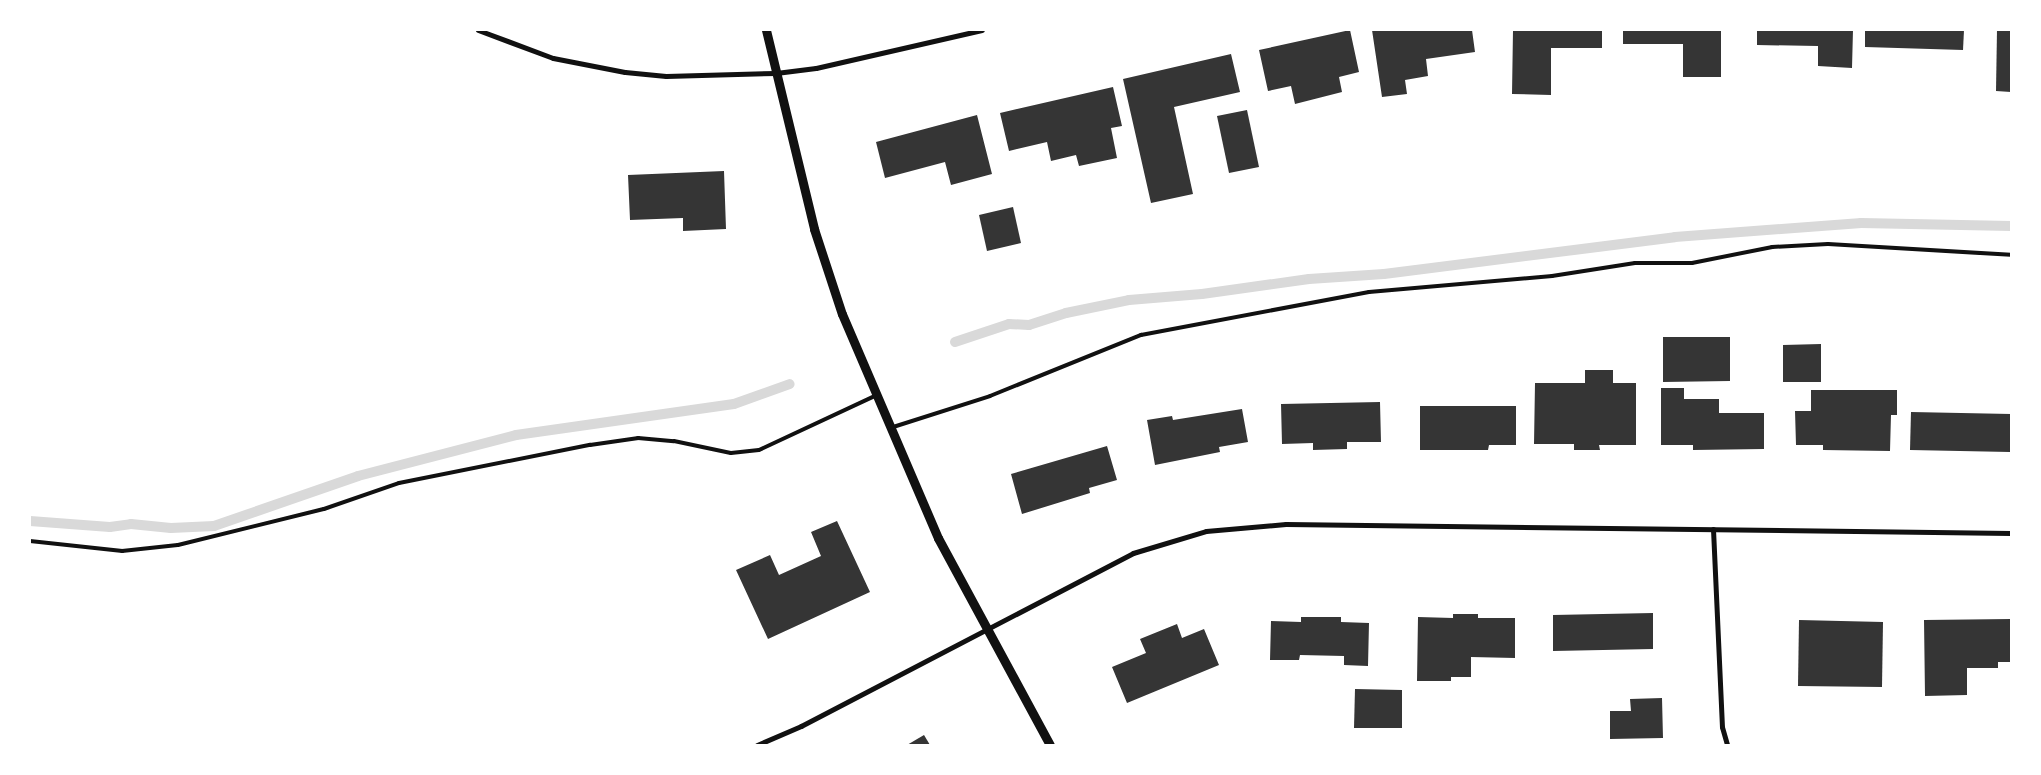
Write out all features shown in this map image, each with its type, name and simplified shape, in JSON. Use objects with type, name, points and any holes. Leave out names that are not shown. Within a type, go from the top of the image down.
[{"type":"street","points":[[478,30],[553,58],[625,72],[666,76],[776,73],[816,68],[982,30]]},
{"type":"street","points":[[766,30],[814,229],[842,314],[875,396],[938,538],[985,629],[1050,745]]},
{"type":"street","points":[[757,745],[801,726],[1134,553],[1206,531],[1286,524],[2011,533]]},
{"type":"street","points":[[1713,528],[1722,727],[1727,745]]},
{"type":"lane","points":[[890,428],[990,396],[1141,336],[1353,295],[1552,276],[1635,263],[1692,263],[1772,247],[1828,244],[2011,255]]},
{"type":"lane","points":[[30,541],[122,551],[178,544],[324,509],[399,483],[590,444],[638,438],[674,441],[731,453],[759,450],[875,396]]},
{"type":"building","points":[[1350,30],[1359,72],[1339,77],[1342,92],[1295,104],[1291,86],[1268,91],[1259,50]]},
{"type":"building","points":[[1372,30],[1472,30],[1475,52],[1426,59],[1428,76],[1405,80],[1407,94],[1382,97]]},
{"type":"building","points":[[1513,30],[1602,30],[1602,48],[1551,48],[1551,95],[1512,94]]},
{"type":"building","points":[[1623,30],[1721,30],[1721,77],[1683,77],[1683,44],[1623,44]]},
{"type":"building","points":[[1757,30],[1853,30],[1852,68],[1818,66],[1818,46],[1757,45]]},
{"type":"building","points":[[1865,30],[1964,30],[1963,50],[1865,47]]},
{"type":"building","points":[[1997,30],[2011,30],[2011,92],[1996,91]]},
{"type":"building","points":[[1231,54],[1240,92],[1174,107],[1193,194],[1151,203],[1123,79]]},
{"type":"building","points":[[1113,87],[1122,126],[1111,128],[1117,158],[1079,166],[1076,155],[1051,161],[1047,142],[1009,151],[1000,113]]},
{"type":"building","points":[[1247,110],[1259,167],[1229,173],[1217,116]]},
{"type":"building","points":[[977,115],[992,174],[951,185],[945,162],[885,178],[876,142]]},
{"type":"building","points":[[724,171],[726,229],[683,231],[683,218],[630,220],[628,175]]},
{"type":"building","points":[[1013,207],[1021,243],[987,251],[979,215]]},
{"type":"building","points":[[1663,337],[1730,337],[1730,381],[1663,382]]},
{"type":"building","points":[[1821,344],[1821,382],[1783,382],[1783,345]]},
{"type":"building","points":[[1585,370],[1613,370],[1613,383],[1636,383],[1636,445],[1599,445],[1600,450],[1574,450],[1574,444],[1534,444],[1535,383],[1585,383]]},
{"type":"building","points":[[1661,388],[1684,388],[1684,399],[1719,399],[1719,413],[1764,413],[1764,449],[1693,450],[1693,445],[1661,445]]},
{"type":"building","points":[[1811,390],[1897,390],[1897,415],[1891,415],[1890,451],[1823,450],[1823,445],[1796,445],[1795,411],[1811,411]]},
{"type":"building","points":[[1380,402],[1381,442],[1347,442],[1347,449],[1313,450],[1313,443],[1282,444],[1281,404]]},
{"type":"building","points":[[1420,406],[1516,406],[1516,445],[1489,445],[1488,450],[1420,450]]},
{"type":"building","points":[[1242,409],[1248,442],[1219,447],[1220,452],[1155,465],[1147,420],[1172,416],[1173,420]]},
{"type":"building","points":[[1911,412],[2011,414],[2010,452],[1910,450]]},
{"type":"building","points":[[1107,446],[1117,480],[1089,488],[1090,493],[1022,514],[1011,474]]},
{"type":"building","points":[[837,521],[870,592],[768,639],[736,570],[770,555],[779,575],[821,556],[811,532]]},
{"type":"building","points":[[1653,613],[1653,649],[1553,651],[1553,615]]},
{"type":"building","points":[[1453,614],[1478,614],[1478,618],[1515,618],[1515,658],[1471,657],[1471,677],[1451,677],[1451,681],[1417,681],[1418,617],[1453,618]]},
{"type":"building","points":[[1301,617],[1341,617],[1341,622],[1369,623],[1368,666],[1344,665],[1344,656],[1300,655],[1299,660],[1270,660],[1271,621],[1301,622]]},
{"type":"building","points":[[2011,619],[2011,662],[1998,662],[1998,668],[1967,668],[1967,695],[1925,696],[1924,620]]},
{"type":"building","points":[[1799,620],[1883,622],[1882,687],[1798,686]]},
{"type":"building","points":[[1177,624],[1182,638],[1204,629],[1219,665],[1127,703],[1112,667],[1146,653],[1140,639]]},
{"type":"building","points":[[1355,689],[1402,690],[1402,728],[1354,728]]},
{"type":"building","points":[[1662,698],[1663,738],[1610,739],[1610,711],[1631,711],[1630,699]]},
{"type":"building","points":[[924,735],[930,745],[907,745]]},
{"type":"waterway","points":[[955,342],[1009,324],[1029,325],[1066,313],[1129,300],[1202,294],[1309,279],[1384,274],[1675,237],[1861,223],[2011,226]]},
{"type":"waterway","points":[[30,521],[110,527],[131,524],[171,528],[214,526],[358,476],[516,435],[734,404],[790,384]]}]
